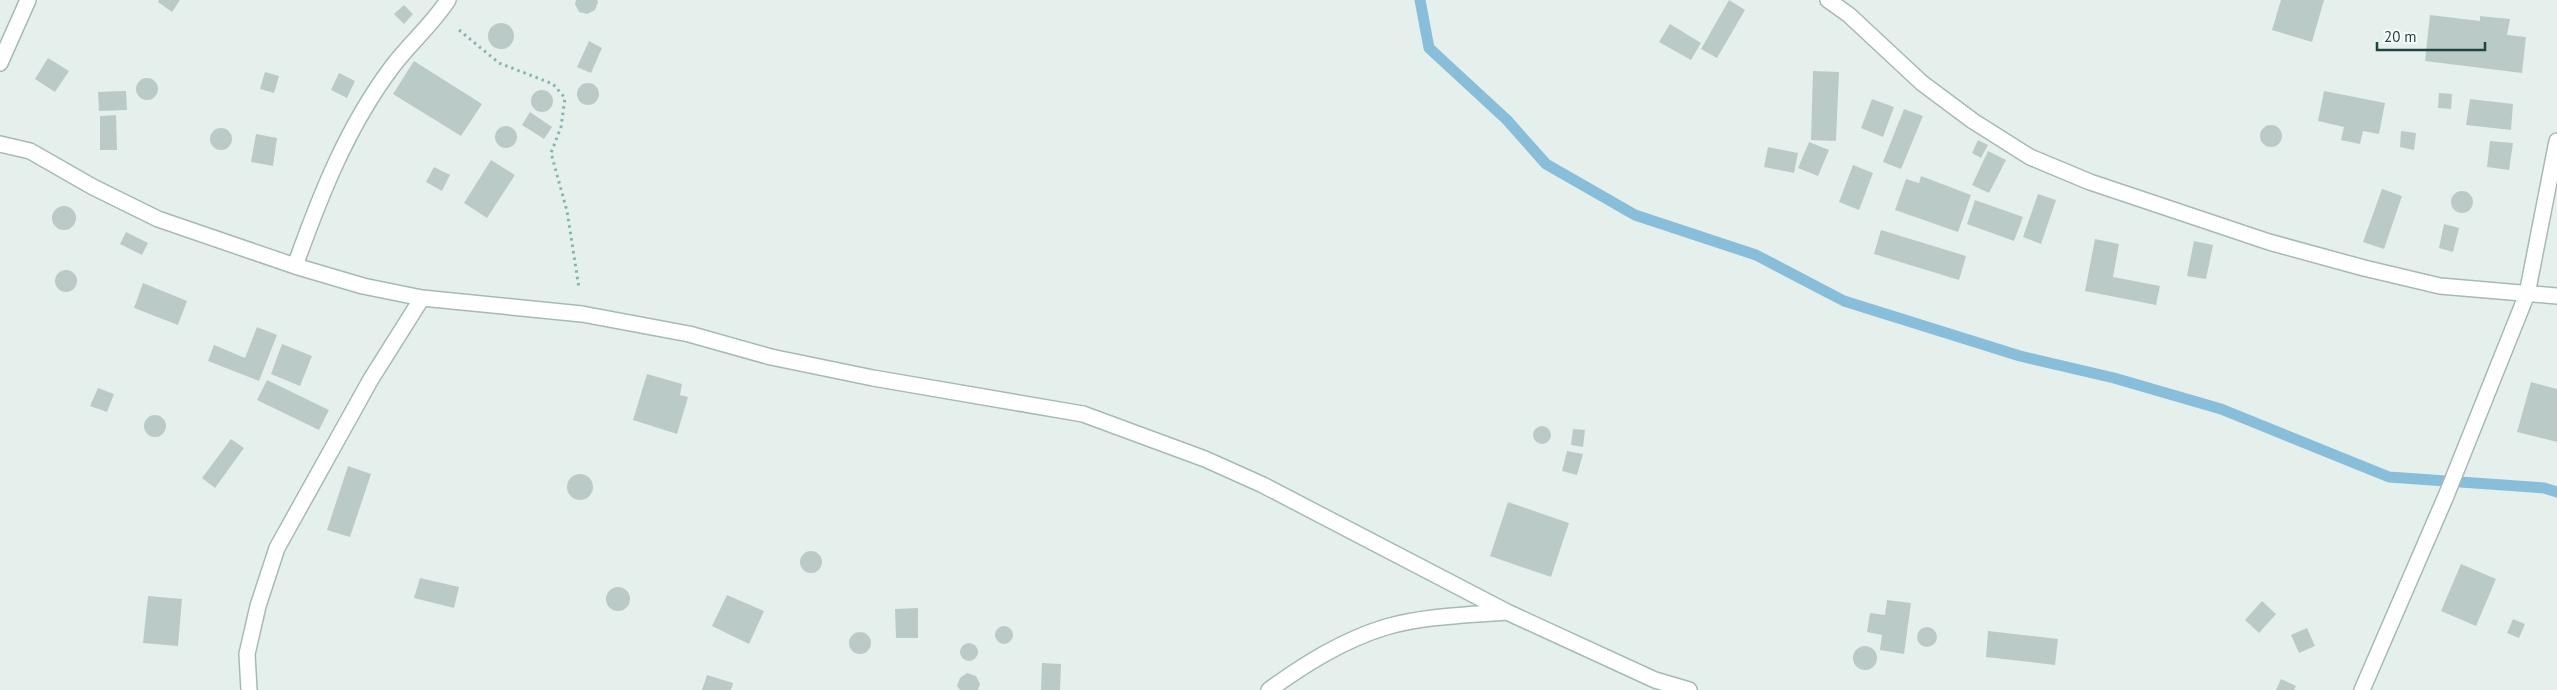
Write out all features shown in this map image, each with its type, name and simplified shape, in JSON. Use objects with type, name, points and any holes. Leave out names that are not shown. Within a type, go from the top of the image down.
[{"type":"street","points":[[0,63],[28,0]]},
{"type":"street","points":[[295,266],[317,204],[349,133],[392,67],[439,14],[448,0]]},
{"type":"street","points":[[1828,0],[1848,15],[1922,83],[1973,121],[2030,157],[2090,182],[2260,239],[2364,268],[2440,286],[2557,296]]},
{"type":"street","points":[[2362,690],[2446,496],[2527,294],[2557,141]]},
{"type":"street","points":[[0,144],[30,151],[94,187],[158,219],[295,266],[363,286],[422,298],[582,314],[689,334],[771,357],[1083,414],[1205,459],[1263,485],[1651,685],[1689,690]]},
{"type":"street","points":[[249,690],[247,654],[258,606],[277,548],[371,379],[422,298]]},
{"type":"street","points":[[1269,690],[1298,669],[1335,648],[1386,627],[1441,618],[1507,612]]},
{"type":"path","points":[[439,14],[498,63],[552,84],[566,98],[561,127],[551,153],[567,211],[582,314]]},
{"type":"building","points":[[159,0],[180,0],[172,12],[158,2]]},
{"type":"building","points":[[576,0],[597,0],[598,2],[595,10],[587,14],[579,12],[575,4]]},
{"type":"building","points":[[1729,0],[1745,10],[1717,58],[1701,49]]},
{"type":"building","points":[[2281,0],[2324,0],[2312,42],[2272,30]]},
{"type":"building","points":[[404,5],[413,14],[404,24],[394,14]]},
{"type":"building","points":[[2430,15],[2480,21],[2480,16],[2510,19],[2507,35],[2526,37],[2522,73],[2425,61]]},
{"type":"building","points":[[501,23],[510,27],[514,36],[510,45],[501,49],[492,45],[488,36],[492,27]]},
{"type":"building","points":[[1670,24],[1701,43],[1691,60],[1659,42]]},
{"type":"building","points":[[589,41],[602,48],[591,73],[577,67]]},
{"type":"building","points":[[48,58],[69,71],[55,92],[35,79]]},
{"type":"building","points":[[414,61],[482,104],[461,136],[393,94]]},
{"type":"building","points":[[1813,71],[1839,72],[1836,141],[1811,140]]},
{"type":"building","points":[[265,72],[279,76],[274,93],[260,89]]},
{"type":"building","points":[[339,73],[355,81],[347,98],[331,90]]},
{"type":"building","points":[[147,78],[155,81],[158,89],[155,97],[147,100],[139,97],[136,89],[139,81]]},
{"type":"building","points":[[588,83],[596,86],[599,94],[596,102],[588,105],[580,102],[577,94],[580,86]]},
{"type":"building","points":[[542,90],[550,93],[553,101],[550,109],[542,112],[534,109],[531,101],[534,93]]},
{"type":"building","points":[[126,91],[127,110],[99,111],[98,92]]},
{"type":"building","points":[[2324,91],[2385,103],[2379,134],[2363,131],[2360,144],[2341,140],[2344,127],[2318,121]]},
{"type":"building","points":[[2439,93],[2452,94],[2451,109],[2438,108]]},
{"type":"building","points":[[1872,99],[1894,107],[1883,137],[1861,128]]},
{"type":"building","points":[[2470,99],[2513,104],[2511,130],[2466,125]]},
{"type":"building","points":[[1904,109],[1923,116],[1901,169],[1883,162]]},
{"type":"building","points":[[530,112],[552,127],[544,139],[522,125]]},
{"type":"building","points":[[116,115],[117,150],[100,150],[100,116]]},
{"type":"building","points":[[2271,125],[2279,128],[2282,136],[2279,144],[2271,147],[2263,144],[2260,136],[2263,128]]},
{"type":"building","points":[[506,126],[514,129],[517,137],[514,145],[506,148],[498,145],[495,137],[498,129]]},
{"type":"building","points":[[221,128],[229,131],[232,139],[229,147],[221,150],[213,147],[210,139],[213,131]]},
{"type":"building","points":[[2401,131],[2416,133],[2414,150],[2400,147]]},
{"type":"building","points":[[256,134],[277,138],[273,166],[251,162]]},
{"type":"building","points":[[1978,140],[1988,145],[1981,158],[1972,153]]},
{"type":"building","points":[[2490,141],[2513,143],[2509,170],[2487,167]]},
{"type":"building","points":[[1809,142],[1829,150],[1818,176],[1798,168]]},
{"type":"building","points":[[1768,147],[1798,153],[1794,173],[1764,167]]},
{"type":"building","points":[[1988,151],[2006,160],[1989,193],[1972,185]]},
{"type":"building","points":[[491,160],[515,175],[487,218],[464,203]]},
{"type":"building","points":[[1853,165],[1873,173],[1859,210],[1839,202]]},
{"type":"building","points":[[434,167],[450,175],[442,191],[426,182]]},
{"type":"building","points":[[1921,176],[1971,195],[1958,232],[1895,210],[1906,179],[1919,183]]},
{"type":"building","points":[[2382,189],[2402,196],[2384,249],[2363,242]]},
{"type":"building","points":[[2462,191],[2470,194],[2473,202],[2470,210],[2462,213],[2454,210],[2451,202],[2454,194]]},
{"type":"building","points":[[2038,194],[2056,200],[2041,244],[2023,237]]},
{"type":"building","points":[[1975,200],[2023,217],[2014,241],[1967,224]]},
{"type":"building","points":[[64,206],[73,209],[76,218],[73,227],[64,230],[55,227],[52,218],[55,209]]},
{"type":"building","points":[[2444,224],[2459,228],[2453,252],[2439,248]]},
{"type":"building","points":[[1881,230],[1966,256],[1959,280],[1874,254]]},
{"type":"building","points":[[126,232],[148,243],[142,255],[120,244]]},
{"type":"building","points":[[2095,239],[2119,244],[2113,277],[2160,286],[2156,305],[2085,291]]},
{"type":"building","points":[[2194,241],[2213,245],[2206,279],[2187,276]]},
{"type":"building","points":[[66,270],[74,273],[77,281],[74,289],[66,292],[58,289],[55,281],[58,273]]},
{"type":"building","points":[[143,283],[187,301],[178,325],[134,308]]},
{"type":"building","points":[[257,327],[277,335],[259,381],[208,361],[214,345],[245,358]]},
{"type":"building","points":[[282,344],[312,356],[300,386],[271,374]]},
{"type":"building","points":[[647,374],[682,384],[680,395],[688,397],[677,434],[633,420]]},
{"type":"building","points":[[267,380],[329,410],[319,430],[257,400]]},
{"type":"building","points":[[2531,382],[2557,389],[2557,442],[2517,432]]},
{"type":"building","points":[[98,388],[114,394],[107,412],[90,406]]},
{"type":"building","points":[[155,415],[163,418],[166,426],[163,434],[155,437],[147,434],[144,426],[147,418]]},
{"type":"building","points":[[1542,426],[1548,429],[1551,435],[1548,441],[1542,444],[1536,441],[1533,435],[1536,429]]},
{"type":"building","points":[[1573,429],[1585,430],[1583,447],[1571,445]]},
{"type":"building","points":[[231,439],[244,448],[215,488],[202,478]]},
{"type":"building","points":[[1567,451],[1583,454],[1577,475],[1562,471]]},
{"type":"building","points":[[348,466],[371,474],[350,537],[327,530]]},
{"type":"building","points":[[580,474],[589,478],[593,487],[589,496],[580,500],[571,496],[567,487],[571,478]]},
{"type":"building","points":[[1508,502],[1569,523],[1551,577],[1490,556]]},
{"type":"building","points":[[811,551],[819,554],[822,562],[819,570],[811,573],[803,570],[800,562],[803,554]]},
{"type":"building","points":[[2461,564],[2496,579],[2476,626],[2441,611]]},
{"type":"building","points":[[420,578],[459,587],[454,608],[414,598]]},
{"type":"building","points":[[618,587],[627,590],[630,599],[627,608],[618,611],[609,608],[606,599],[609,590]]},
{"type":"building","points":[[727,595],[764,611],[749,644],[712,626]]},
{"type":"building","points":[[148,596],[182,599],[178,646],[143,643]]},
{"type":"building","points":[[1887,600],[1911,603],[1904,654],[1880,650],[1882,635],[1867,632],[1870,613],[1885,615]]},
{"type":"building","points":[[2262,601],[2276,614],[2259,633],[2245,620]]},
{"type":"building","points":[[918,608],[918,638],[896,638],[895,609]]},
{"type":"building","points":[[2513,619],[2525,624],[2519,638],[2507,633]]},
{"type":"building","points":[[1004,626],[1010,629],[1013,635],[1010,641],[1004,644],[998,641],[995,635],[998,629]]},
{"type":"building","points":[[1927,627],[1934,630],[1937,637],[1934,644],[1927,647],[1920,644],[1917,637],[1920,630]]},
{"type":"building","points":[[2307,628],[2315,646],[2299,653],[2291,635]]},
{"type":"building","points":[[1988,631],[2058,639],[2055,665],[1986,657]]},
{"type":"building","points":[[860,632],[868,635],[871,643],[868,651],[860,654],[852,651],[849,643],[852,635]]},
{"type":"building","points":[[969,643],[975,646],[978,652],[975,658],[969,661],[963,658],[960,652],[963,646]]},
{"type":"building","points":[[1865,646],[1870,647],[1876,653],[1876,663],[1870,669],[1865,670],[1860,669],[1854,663],[1853,658],[1854,653],[1860,647]]},
{"type":"building","points":[[1042,663],[1061,664],[1060,690],[1041,690]]},
{"type":"building","points":[[967,673],[976,676],[980,684],[978,690],[960,690],[957,686],[960,678]]},
{"type":"building","points":[[707,675],[733,683],[731,690],[702,690]]},
{"type":"building","points":[[2281,679],[2296,686],[2294,690],[2276,690]]},
{"type":"waterway","points":[[1420,0],[1429,48],[1507,120],[1546,164],[1635,215],[1756,255],[1844,301],[2020,356],[2114,378],[2221,409],[2389,477],[2544,488],[2557,492]]}]
